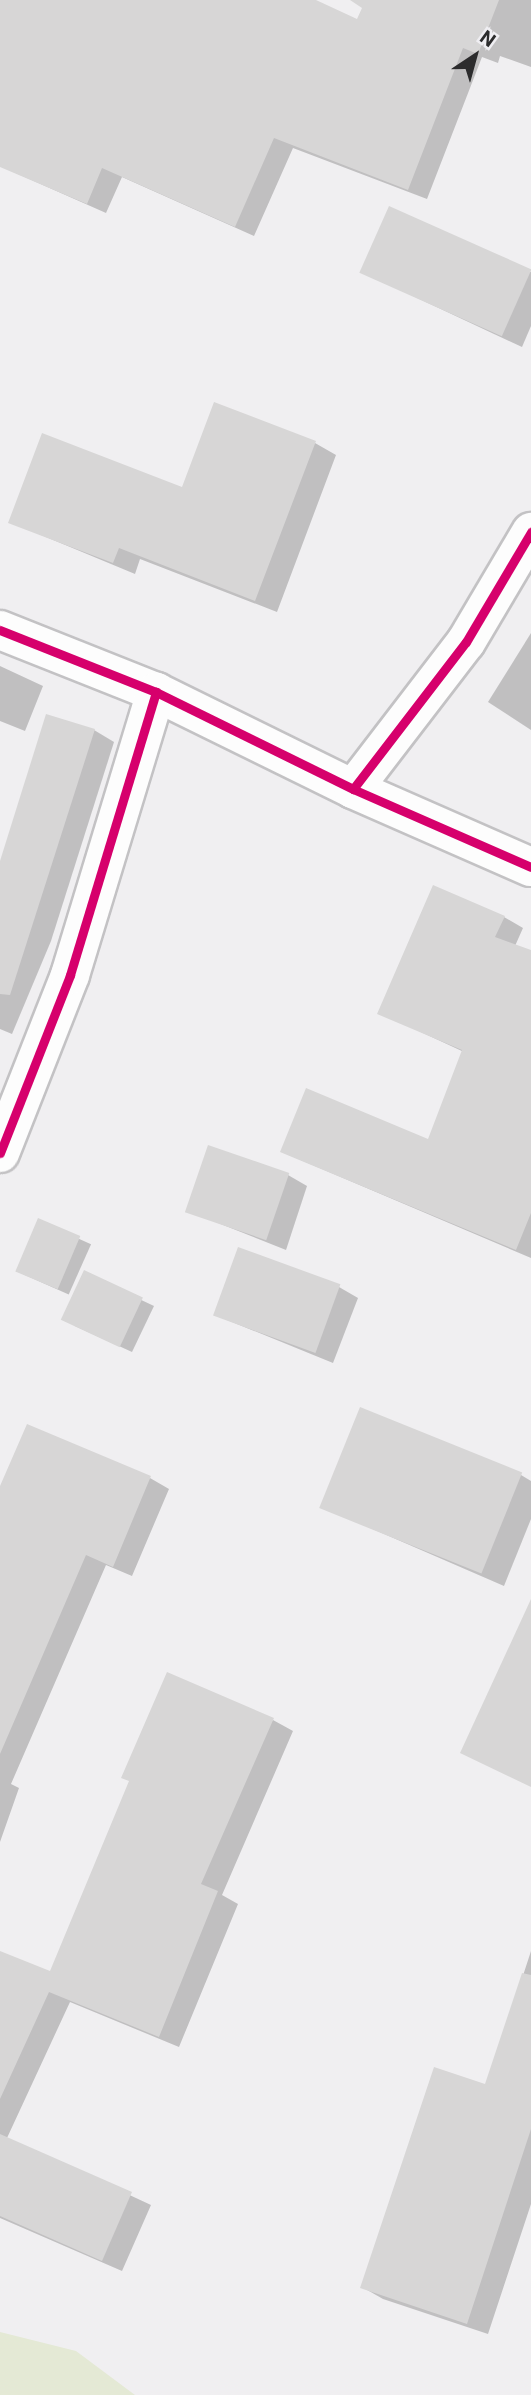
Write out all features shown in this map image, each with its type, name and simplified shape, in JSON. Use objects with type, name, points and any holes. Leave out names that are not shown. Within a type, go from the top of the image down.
[{"type":"street","points":[[353,789],[466,642],[531,533]]},
{"type":"street","points":[[0,629],[156,692],[353,789],[531,867]]},
{"type":"street","points":[[0,1153],[70,975],[156,692]]},
{"type":"green space","points":[[0,2332],[76,2351],[135,2395],[0,2395]]},
{"type":"building","points":[[0,0],[316,0],[357,19],[362,8],[350,0],[499,0],[478,54],[463,48],[408,190],[274,138],[235,227],[102,168],[87,204],[0,167]]},
{"type":"building","points":[[389,206],[531,269],[502,336],[359,273]]},
{"type":"building","points":[[214,402],[316,441],[255,601],[119,548],[113,563],[8,523],[42,433],[182,487]]},
{"type":"building","points":[[46,714],[95,729],[10,995],[0,994],[0,861]]},
{"type":"building","points":[[433,885],[505,916],[495,937],[531,950],[531,1213],[516,1250],[280,1152],[306,1088],[428,1139],[462,1050],[377,1014]]},
{"type":"building","points":[[208,1145],[289,1173],[266,1240],[185,1212]]},
{"type":"building","points":[[38,1218],[80,1236],[58,1289],[15,1271]]},
{"type":"building","points":[[238,1247],[340,1284],[315,1353],[213,1316]]},
{"type":"building","points":[[84,1270],[143,1297],[120,1347],[61,1320]]},
{"type":"building","points":[[360,1407],[522,1473],[481,1574],[319,1508]]},
{"type":"building","points":[[27,1424],[151,1476],[113,1567],[86,1555],[0,1754],[0,1486]]},
{"type":"building","points":[[531,1599],[531,1787],[460,1753]]},
{"type":"building","points":[[167,1672],[274,1718],[201,1884],[218,1891],[159,2037],[49,1992],[0,2099],[0,1951],[50,1971],[129,1781],[121,1778]]},
{"type":"building","points":[[522,1973],[531,1975],[531,2129],[467,2324],[360,2288],[434,2067],[485,2084]]},
{"type":"building","points":[[0,2134],[132,2192],[102,2261],[0,2216]]},
{"type":"cycle path","points":[[353,789],[466,642],[531,532]]},
{"type":"cycle path","points":[[0,630],[156,692],[353,789],[531,867]]},
{"type":"cycle path","points":[[0,1153],[70,975],[156,692]]}]
